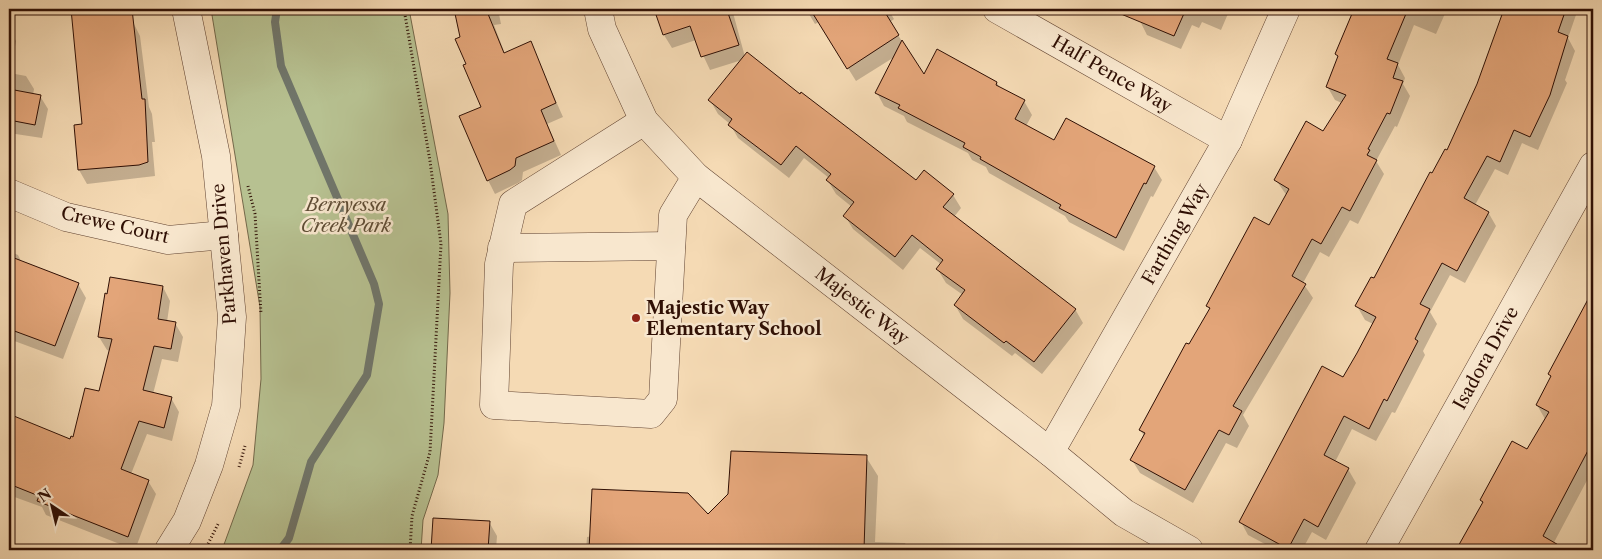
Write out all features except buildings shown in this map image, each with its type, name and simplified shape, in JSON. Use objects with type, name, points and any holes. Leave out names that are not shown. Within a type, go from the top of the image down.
[{"type":"street","name":"Parkhaven Drive","points":[[169,550],[187,521],[206,474],[226,406],[232,317],[216,156],[186,9]]},
{"type":"street","name":"Majestic Way","points":[[598,9],[602,29],[644,121],[696,177],[1050,452],[1124,513],[1189,550]]},
{"type":"street","name":"Half Pence Way","points":[[997,9],[1228,140]]},
{"type":"street","name":"Farthing Way","points":[[1050,452],[1228,140],[1286,9]]},
{"type":"street","points":[[644,121],[513,204],[498,264],[494,405],[651,414],[663,400],[673,215],[696,177]]},
{"type":"street","name":"Isadora Drive","points":[[1378,550],[1593,166]]},
{"type":"street","name":"Crewe Court","points":[[9,193],[66,217],[168,240],[224,235]]},
{"type":"street","points":[[502,248],[671,246]]},
{"type":"path","points":[[404,9],[430,161],[441,244],[430,452],[412,516],[410,550]]},
{"type":"green space","name":"Berryessa Creek Park","points":[[211,9],[409,9],[448,214],[450,293],[444,423],[438,475],[423,520],[421,550],[222,550],[253,465],[261,379],[260,307]]},
{"type":"waterway","points":[[277,9],[275,22],[281,66],[374,284],[379,304],[367,375],[311,462],[289,538],[280,550]]},
{"type":"place","name":"Majestic Way Elementary School","points":[[636,318]]}]
